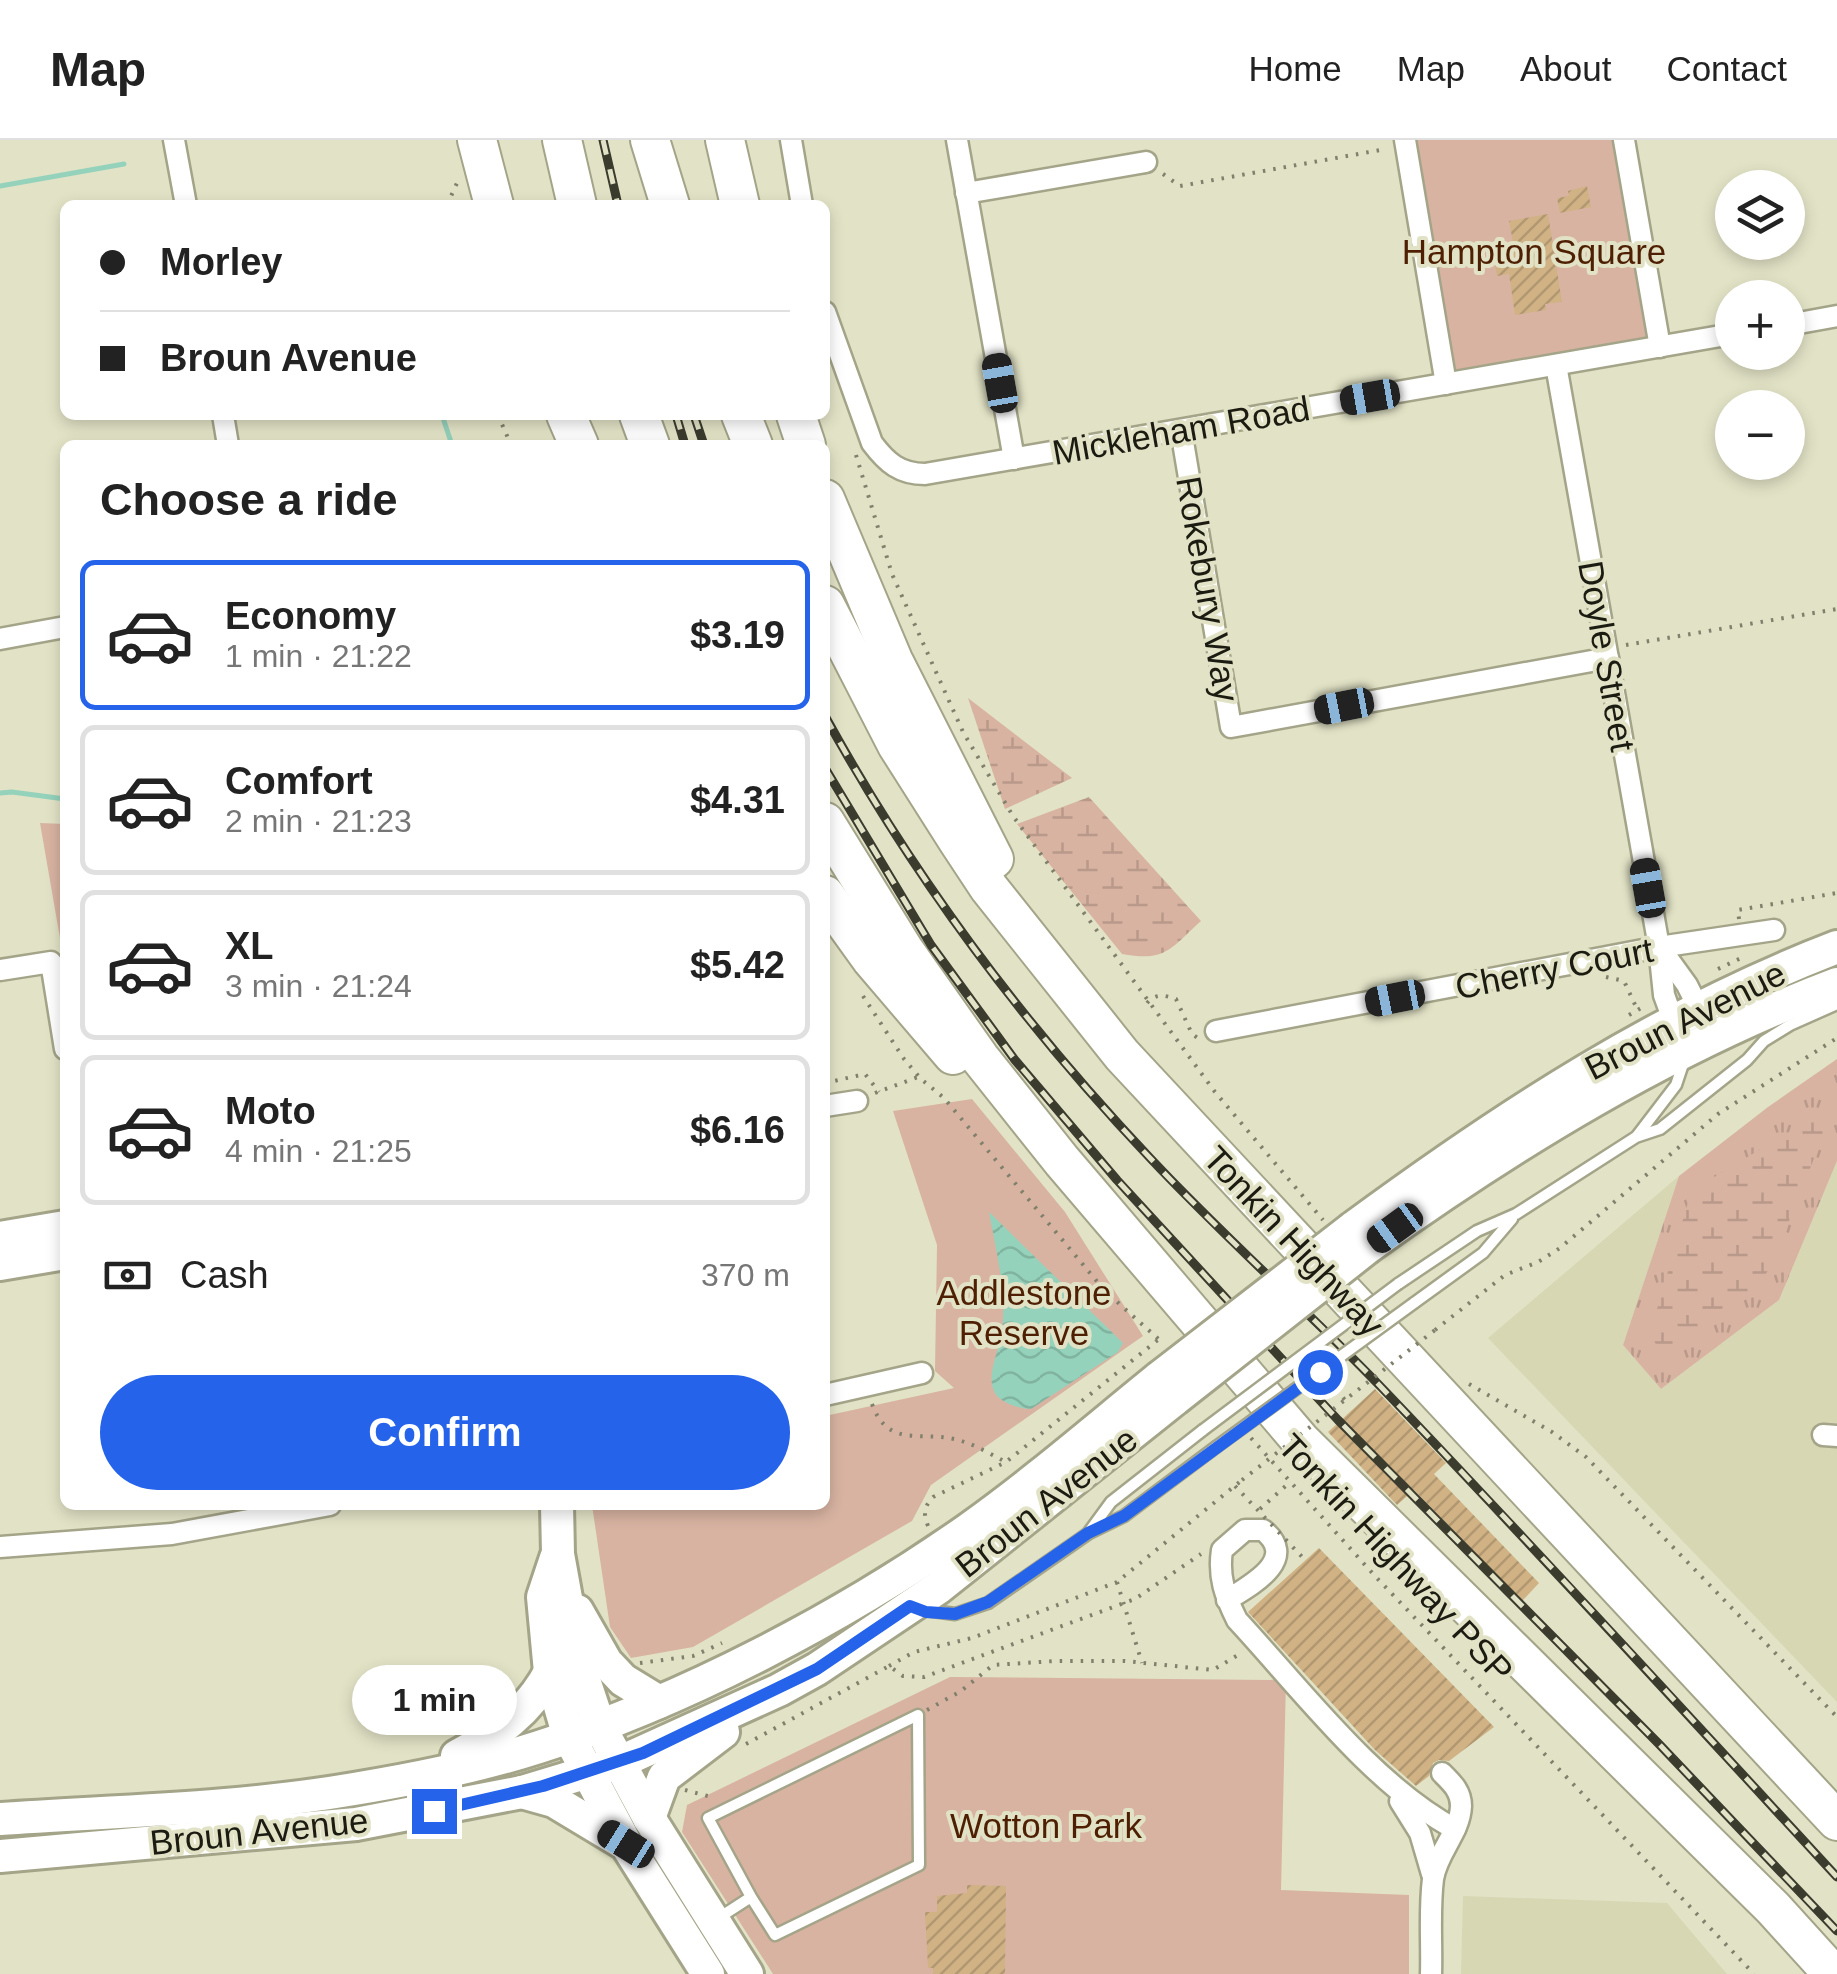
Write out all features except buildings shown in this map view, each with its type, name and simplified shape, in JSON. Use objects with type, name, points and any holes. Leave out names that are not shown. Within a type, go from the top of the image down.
[{"type":"highway","points":[[477,140],[493,200]]},
{"type":"highway","points":[[562,140],[576,200]]},
{"type":"highway","points":[[650,140],[668,200]]},
{"type":"highway","points":[[726,140],[739,200]]},
{"type":"highway","points":[[830,510],[894,660],[1046,959]]},
{"type":"highway","name":"Tonkin Highway","points":[[830,615],[898,745],[989,888],[1122,1056],[1837,1821]]},
{"type":"highway","points":[[830,830],[941,1004],[1020,1110],[1301,1441],[1773,1908],[1834,1974]]},
{"type":"highway","points":[[830,902],[932,1035],[1105,1210]]},
{"type":"main road","name":"Broun Avenue","points":[[1693,1029],[1837,947]]},
{"type":"main road","name":"Broun Avenue","points":[[0,1856],[356,1824],[522,1792],[603,1768],[778,1690],[817,1669],[969,1529],[1469,1142],[1574,1076],[1693,1029],[1837,984]]},
{"type":"main road","points":[[0,1238],[60,1228]]},
{"type":"main road","points":[[0,1264],[60,1254]]},
{"type":"main road","points":[[557,1510],[558,1554],[577,1658],[584,1731]]},
{"type":"main road","points":[[558,1554],[543,1597],[550,1672],[603,1768],[626,1844],[708,1974]]},
{"type":"main road","points":[[566,1592],[606,1662],[623,1680],[659,1702]]},
{"type":"main road","name":"Broun Avenue","points":[[0,1819],[271,1800],[423,1776],[584,1731],[659,1702],[772,1646],[890,1599]]},
{"type":"main road","points":[[423,1776],[510,1724],[540,1691],[550,1672]]},
{"type":"main road","points":[[649,1818],[664,1777],[778,1690]]},
{"type":"main road","points":[[603,1768],[649,1818],[747,1974]]},
{"type":"main road","points":[[522,1792],[554,1801],[626,1844]]},
{"type":"street","points":[[174,140],[185,200]]},
{"type":"street","points":[[791,140],[801,200]]},
{"type":"street","points":[[957,140],[1014,459]]},
{"type":"street","points":[[1624,140],[1660,347]]},
{"type":"street","points":[[1405,143],[1446,384]]},
{"type":"street","points":[[966,193],[1146,162]]},
{"type":"street","points":[[1805,322],[1837,316]]},
{"type":"street","name":"Mickleham Road","points":[[830,326],[872,443],[907,474],[1014,459],[1715,337]]},
{"type":"street","name":"Doyle Street","points":[[1556,365],[1660,947],[1664,995],[1693,1029]]},
{"type":"street","name":"Rokebury Way","points":[[1182,430],[1231,727],[1607,653]]},
{"type":"street","points":[[0,639],[60,629]]},
{"type":"street","name":"Cherry Court","points":[[1216,1030],[1660,947],[1774,930]]},
{"type":"street","name":"Doyle Street","points":[[1660,947],[1693,1029]]},
{"type":"street","points":[[0,970],[50,962],[60,1020]]},
{"type":"street","points":[[830,1105],[857,1101]]},
{"type":"street","points":[[830,1394],[922,1373]]},
{"type":"street","points":[[0,1547],[172,1534],[303,1510]]},
{"type":"street","points":[[1227,1600],[1237,1620],[1381,1776],[1412,1804],[1455,1829]]},
{"type":"street","points":[[1432,1974],[1433,1878],[1461,1806],[1460,1793],[1442,1773]]},
{"type":"street","points":[[1381,1776],[1420,1833],[1433,1878]]},
{"type":"lane","points":[[1088,1533],[1111,1502],[1398,1284],[1477,1231],[1516,1214],[1636,1137],[1660,1129],[1747,1060],[1764,1041],[1837,1004]]},
{"type":"lane","points":[[1636,1137],[1676,1085],[1693,1029]]},
{"type":"lane","points":[[890,1599],[926,1612],[955,1614],[988,1602],[1088,1533],[1124,1516],[1483,1253],[1516,1214]]},
{"type":"lane","points":[[918,1714],[919,1866],[776,1934],[708,1818],[737,1804],[918,1714]]},
{"type":"lane","points":[[712,1922],[751,1897]]},
{"type":"path","points":[[1146,162],[1180,186],[1405,143]]},
{"type":"path","points":[[449,200],[457,183]]},
{"type":"path","points":[[856,454],[892,574],[963,732],[1013,816],[1215,1092],[1349,1234]]},
{"type":"path","points":[[1607,653],[1837,610]]},
{"type":"path","points":[[1742,936],[1738,910],[1837,894]]},
{"type":"path","points":[[1607,977],[1624,981],[1638,1009]]},
{"type":"path","points":[[855,982],[918,1076],[944,1098],[1104,1292],[1159,1339],[1169,1376]]},
{"type":"path","points":[[1147,1003],[1153,996],[1176,999],[1192,1034],[1201,1040],[1213,1043],[1216,1030]]},
{"type":"path","points":[[739,1748],[914,1652],[972,1638],[1117,1582],[1505,1275],[1538,1262],[1718,1114],[1837,1038]]},
{"type":"path","points":[[830,1081],[865,1074],[879,1092]]},
{"type":"path","points":[[857,1101],[918,1076]]},
{"type":"path","points":[[1418,1330],[1432,1346]]},
{"type":"path","points":[[930,1530],[924,1515],[933,1496],[1006,1462],[1159,1339]]},
{"type":"path","points":[[1458,1376],[1586,1457],[1837,1718]]},
{"type":"path","points":[[865,1386],[878,1419],[899,1436],[953,1438],[1006,1462]]},
{"type":"path","name":"Tonkin Highway PSP","points":[[1251,1438],[1375,1576],[1754,1974]]},
{"type":"path","points":[[1250,1519],[1290,1481]]},
{"type":"path","points":[[1235,1486],[1305,1560]]},
{"type":"path","points":[[889,1666],[903,1676],[924,1677],[1126,1602],[1202,1553]]},
{"type":"path","points":[[1117,1582],[1142,1663]]},
{"type":"path","points":[[623,1680],[644,1661],[693,1656],[724,1642]]},
{"type":"path","points":[[918,1714],[961,1690],[993,1665],[1055,1660],[1213,1670],[1258,1643]]},
{"type":"path","points":[[686,1784],[676,1788],[737,1804]]},
{"type":"shaded area","points":[[1837,1161],[1837,1702],[1488,1338],[1679,1176],[1623,1345],[1661,1389],[1779,1300]]},
{"type":"shaded area","points":[[1463,1896],[1667,1903],[1727,1974],[1461,1974]]},
{"type":"green space","name":"Hampton Square","points":[[1405,140],[1624,140],[1660,347],[1446,384]]},
{"type":"green space","points":[[968,698],[1072,778],[1005,809]]},
{"type":"green space","points":[[1089,797],[1201,921],[1166,951],[1149,956],[1122,954],[1017,824]]},
{"type":"green space","points":[[40,823],[60,824],[60,938]]},
{"type":"green space","points":[[1837,1059],[1837,1161],[1779,1300],[1661,1389],[1623,1345],[1679,1176]]},
{"type":"green space","name":"Addlestone Reserve","points":[[972,1099],[1065,1212],[1143,1336],[931,1485],[912,1521],[693,1647],[631,1658],[610,1627],[593,1510],[830,1510],[830,1415],[954,1388],[935,1371],[937,1245],[893,1111]]},
{"type":"green space","points":[[1811,1119],[1825,1131],[1770,1268],[1752,1293],[1677,1351],[1660,1352],[1652,1337],[1655,1316],[1689,1199],[1699,1186]]},
{"type":"green space","name":"Wotton Park","points":[[950,1677],[1286,1680],[1281,1890],[1409,1895],[1409,1974],[773,1974],[682,1832],[687,1805]]},
{"type":"water","points":[[989,1212],[1123,1343],[1118,1352],[1031,1409],[1006,1402],[992,1386],[1003,1301]]},
{"type":"waterway","points":[[0,186],[124,164]]},
{"type":"waterway","points":[[444,420],[450,440]]},
{"type":"waterway","points":[[0,793],[60,798]]},
{"type":"railway","points":[[603,140],[617,200]]},
{"type":"railway","points":[[678,420],[684,440]]},
{"type":"railway","points":[[696,420],[702,440]]},
{"type":"railway","points":[[830,725],[896,835],[974,948],[1104,1108],[1179,1188],[1382,1388],[1837,1877]]},
{"type":"railway","points":[[830,776],[931,945],[1015,1060],[1117,1180],[1338,1420],[1658,1743],[1837,1931]]},
{"type":"route","points":[[434,1811],[522,1792],[643,1753],[817,1669],[910,1606],[926,1612],[955,1614],[988,1602],[1088,1533],[1124,1516],[1320,1372]]}]
